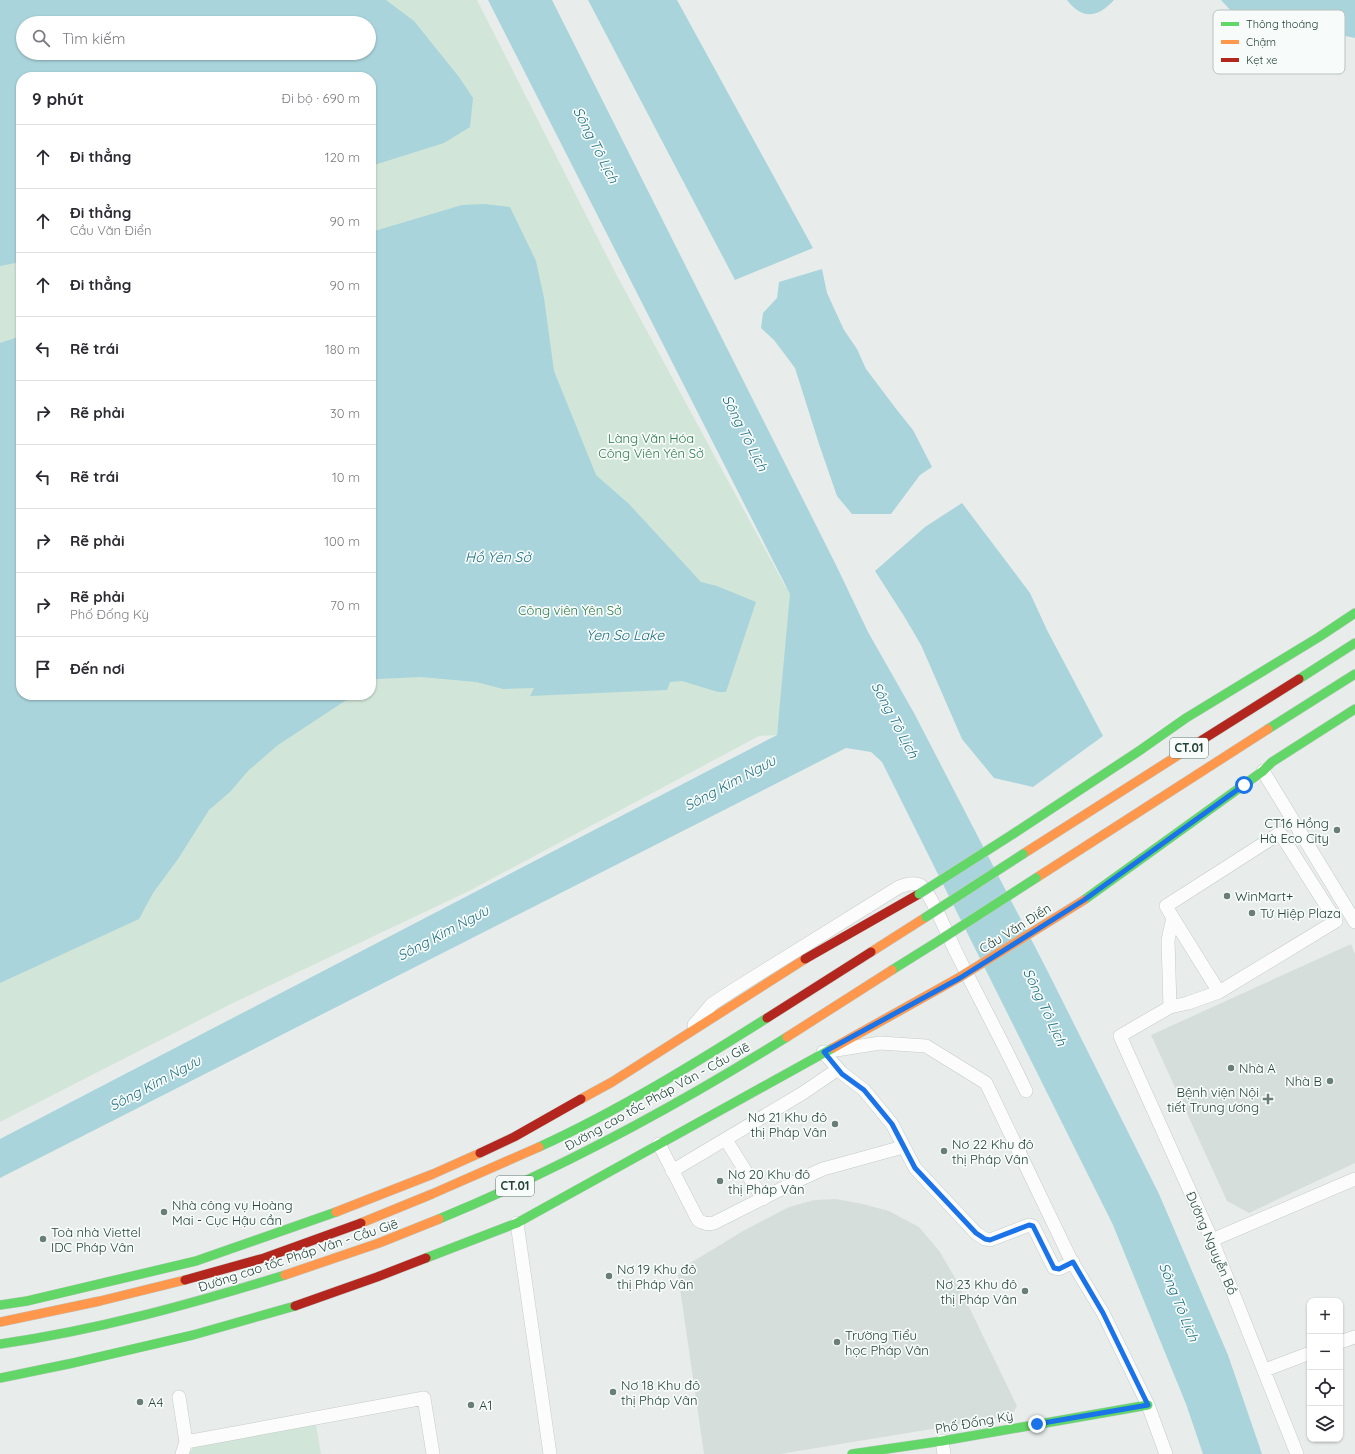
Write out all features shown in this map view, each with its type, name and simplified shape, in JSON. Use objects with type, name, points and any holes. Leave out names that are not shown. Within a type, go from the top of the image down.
[{"type":"main road","points":[[0,1305],[27,1301],[196,1261],[323,1217],[426,1177],[514,1137],[612,1082],[797,964],[919,894],[1139,751],[1186,718],[1319,636],[1355,612]]},
{"type":"main road","name":"Đường cao tốc Pháp Vân - Cầu Giẽ","points":[[0,1322],[121,1296],[263,1258],[356,1226],[437,1192],[574,1129],[667,1079],[809,992],[1355,642]]},
{"type":"main road","name":"Đường cao tốc Pháp Vân - Cầu Giẽ","points":[[0,1344],[47,1338],[136,1319],[197,1303],[337,1259],[408,1233],[519,1185],[607,1142],[684,1099],[781,1040],[1355,674]]},
{"type":"main road","name":"Cầu Văn Điển","points":[[0,1378],[73,1364],[193,1335],[285,1309],[377,1277],[517,1223],[960,978],[1084,900],[1263,771],[1272,762],[1355,709]]},
{"type":"main road","points":[[0,1316],[36,1314]]},
{"type":"main road","points":[[3,1351],[47,1338]]},
{"type":"main road","name":"Phố Đống Kỳ","points":[[852,1454],[943,1448],[1148,1405]]},
{"type":"street","points":[[1263,771],[1355,922]]},
{"type":"street","points":[[1173,918],[1168,940],[1170,1007],[1188,1003],[1219,992],[1336,921],[1323,899],[1280,833],[1166,906],[1219,992]]},
{"type":"street","points":[[688,1033],[698,1019],[712,1004],[734,989],[899,887],[910,884],[920,885],[928,895],[1010,1056],[1026,1092]]},
{"type":"street","name":"Đường Nguyễn Bồ","points":[[1170,1007],[1120,1036],[1212,1240],[1265,1370],[1297,1454]]},
{"type":"street","points":[[1073,1262],[1059,1269],[1054,1268],[1033,1226],[1029,1225],[990,1240],[981,1236],[915,1168],[892,1124],[864,1090],[838,1069],[824,1052],[880,1042],[926,1046],[986,1083],[1073,1262],[1103,1313],[1148,1405],[1166,1454]]},
{"type":"street","points":[[672,1171],[803,1093],[838,1069]]},
{"type":"street","points":[[726,1140],[763,1199]]},
{"type":"street","points":[[659,1144],[698,1220],[703,1224],[714,1223],[823,1169],[903,1147]]},
{"type":"street","points":[[1212,1240],[1355,1179]]},
{"type":"street","points":[[517,1223],[550,1454]]},
{"type":"street","points":[[1343,1341],[1355,1337]]},
{"type":"street","points":[[1265,1370],[1307,1354]]},
{"type":"street","points":[[179,1397],[184,1448],[424,1398],[433,1454]]},
{"type":"shaded area","name":"Bệnh viện Nội tiết Trung ương","points":[[1351,944],[1355,954],[1355,1163],[1249,1213],[1227,1201],[1151,1035]]},
{"type":"shaded area","name":"Trường Tiểu học Pháp Vân","points":[[836,1199],[889,1211],[919,1227],[940,1252],[955,1278],[1017,1406],[1011,1416],[780,1454],[704,1454],[678,1275],[687,1265],[743,1231],[789,1207],[814,1200]]},
{"type":"green space","name":"Công viên Yên Sở","points":[[0,0],[477,0],[615,272],[785,586],[792,593],[777,735],[759,736],[469,891],[231,1004],[0,1122]]},
{"type":"green space","points":[[316,1425],[321,1454],[189,1454],[193,1447]]},
{"type":"water","points":[[0,0],[386,0],[414,21],[459,77],[473,98],[470,127],[444,143],[376,164],[376,72],[16,72],[16,263],[0,266]]},
{"type":"water","points":[[488,0],[552,0],[836,565],[868,632],[914,713],[1047,970],[1159,1194],[1228,1355],[1262,1454],[1203,1454],[1186,1404],[1113,1225],[882,762],[871,752],[846,748],[0,1178],[0,1139],[777,735],[790,594]]},
{"type":"water","points":[[588,0],[677,0],[813,248],[735,280]]},
{"type":"water","points":[[1067,0],[1114,0],[1108,6],[1096,13],[1084,14],[1078,11]]},
{"type":"water","points":[[1221,0],[1355,0],[1355,38],[1345,36],[1345,10],[1230,10]]},
{"type":"water","name":"Hồ Yên Sở","points":[[485,204],[510,207],[536,261],[544,298],[554,371],[596,475],[629,504],[701,582],[717,586],[756,602],[726,692],[718,692],[682,681],[670,682],[667,690],[530,696],[534,688],[503,689],[476,682],[421,677],[376,680],[376,231],[462,205]]},
{"type":"water","points":[[822,269],[827,293],[844,330],[857,349],[866,369],[913,430],[932,467],[920,475],[891,514],[852,514],[837,496],[795,368],[774,340],[761,328],[763,313],[777,298],[779,282]]},
{"type":"water","points":[[16,338],[16,700],[346,700],[278,745],[248,771],[230,792],[209,810],[178,859],[153,893],[139,919],[0,983],[0,343]]},
{"type":"water","points":[[962,503],[1030,593],[1047,630],[1103,736],[1033,787],[994,778],[962,739],[921,645],[875,571],[925,527]]},
{"type":"traffic: fast","points":[[1013,834],[1139,751],[1186,718],[1319,637],[1355,613]]},
{"type":"traffic: fast","points":[[1299,679],[1355,643]]},
{"type":"traffic: fast","points":[[1268,729],[1355,674]]},
{"type":"traffic: fast","points":[[1084,900],[1263,771],[1272,762],[1355,709]]},
{"type":"traffic: fast","points":[[919,894],[1013,834]]},
{"type":"traffic: fast","points":[[926,917],[1023,854]]},
{"type":"traffic: fast","points":[[940,940],[1036,878]]},
{"type":"traffic: fast","points":[[892,970],[940,940]]},
{"type":"traffic: fast","points":[[539,1147],[598,1118],[684,1070],[767,1018]]},
{"type":"traffic: fast","points":[[439,1219],[529,1179],[616,1136],[702,1088],[787,1037]]},
{"type":"traffic: fast","points":[[426,1258],[517,1223],[833,1048]]},
{"type":"traffic: fast","points":[[0,1305],[27,1301],[196,1261],[336,1212]]},
{"type":"traffic: fast","points":[[0,1344],[108,1324],[179,1306],[285,1275]]},
{"type":"traffic: fast","points":[[0,1378],[73,1363],[193,1335],[295,1306]]},
{"type":"traffic: fast","points":[[852,1454],[942,1441],[1148,1405]]},
{"type":"traffic: slow","points":[[1036,878],[1268,729]]},
{"type":"traffic: slow","points":[[1023,854],[1202,740]]},
{"type":"traffic: slow","points":[[960,977],[1084,900]]},
{"type":"traffic: slow","points":[[871,952],[926,917]]},
{"type":"traffic: slow","points":[[581,1099],[612,1082],[805,959]]},
{"type":"traffic: slow","points":[[787,1037],[892,970]]},
{"type":"traffic: slow","points":[[833,1048],[960,977]]},
{"type":"traffic: slow","points":[[361,1223],[432,1194],[539,1147]]},
{"type":"traffic: slow","points":[[336,1212],[433,1174],[480,1153]]},
{"type":"traffic: slow","points":[[285,1275],[379,1243],[439,1219]]},
{"type":"traffic: slow","points":[[0,1322],[100,1301],[185,1280]]},
{"type":"traffic: jam","points":[[1202,740],[1299,679]]},
{"type":"traffic: jam","points":[[805,959],[919,894]]},
{"type":"traffic: jam","points":[[767,1018],[871,952]]},
{"type":"traffic: jam","points":[[480,1153],[514,1137],[581,1099]]},
{"type":"traffic: jam","points":[[185,1280],[264,1258],[361,1223]]},
{"type":"traffic: jam","points":[[295,1306],[426,1258]]},
{"type":"place","name":"CT16 Hồng Hà Eco City","points":[[1337,830]]},
{"type":"place","name":"WinMart+","points":[[1227,896]]},
{"type":"place","name":"Tứ Hiệp Plaza","points":[[1252,913]]},
{"type":"place","name":"Nhà A","points":[[1231,1068]]},
{"type":"place","name":"Nhà B","points":[[1330,1081]]},
{"type":"place","name":"Bệnh viện Nội tiết Trung ương","points":[[1268,1099]]},
{"type":"place","name":"Nơ 21 Khu đô thị Pháp Vân","points":[[835,1124]]},
{"type":"place","name":"Nơ 22 Khu đô thị Pháp Vân","points":[[944,1151]]},
{"type":"place","name":"Nơ 20 Khu đô thị Pháp Vân","points":[[720,1181]]},
{"type":"place","name":"Nhà công vụ Hoàng Mai - Cục Hậu cần","points":[[164,1212]]},
{"type":"place","name":"Toà nhà Viettel IDC Pháp Vân","points":[[43,1239]]},
{"type":"place","name":"Nơ 19 Khu đô thị Pháp Vân","points":[[609,1276]]},
{"type":"place","name":"Nơ 23 Khu đô thị Pháp Vân","points":[[1025,1291]]},
{"type":"place","name":"Trường Tiểu học Pháp Vân","points":[[837,1342]]},
{"type":"place","name":"Nơ 18 Khu đô thị Pháp Vân","points":[[613,1392]]},
{"type":"place","name":"A4","points":[[140,1402]]},
{"type":"place","name":"A1","points":[[471,1405]]},
{"type":"route","points":[[1037,1424],[1148,1405],[1103,1313],[1073,1262],[1057,1270],[1054,1268],[1033,1226],[1029,1225],[990,1240],[985,1239],[976,1233],[915,1168],[892,1124],[864,1090],[842,1074],[824,1052],[960,978],[1084,900],[1244,785]]},
{"type":"water label","name":"Sông Tô Lịch","points":[[596,145]]},
{"type":"water label","name":"Sông Tô Lịch","points":[[745,433]]},
{"type":"water label","name":"Yen So Lake","points":[[625,635]]},
{"type":"water label","name":"Sông Tô Lịch","points":[[895,720]]},
{"type":"water label","name":"Sông Kim Ngưu","points":[[730,783]]},
{"type":"water label","name":"Sông Kim Ngưu","points":[[443,933]]},
{"type":"water label","name":"Sông Tô Lịch","points":[[1045,1007]]},
{"type":"water label","name":"Sông Kim Ngưu","points":[[155,1083]]},
{"type":"water label","name":"Sông Tô Lịch","points":[[1179,1302]]},
{"type":"park label","name":"Làng Văn Hóa Công Viên Yên Sở","points":[[651,446]]}]
